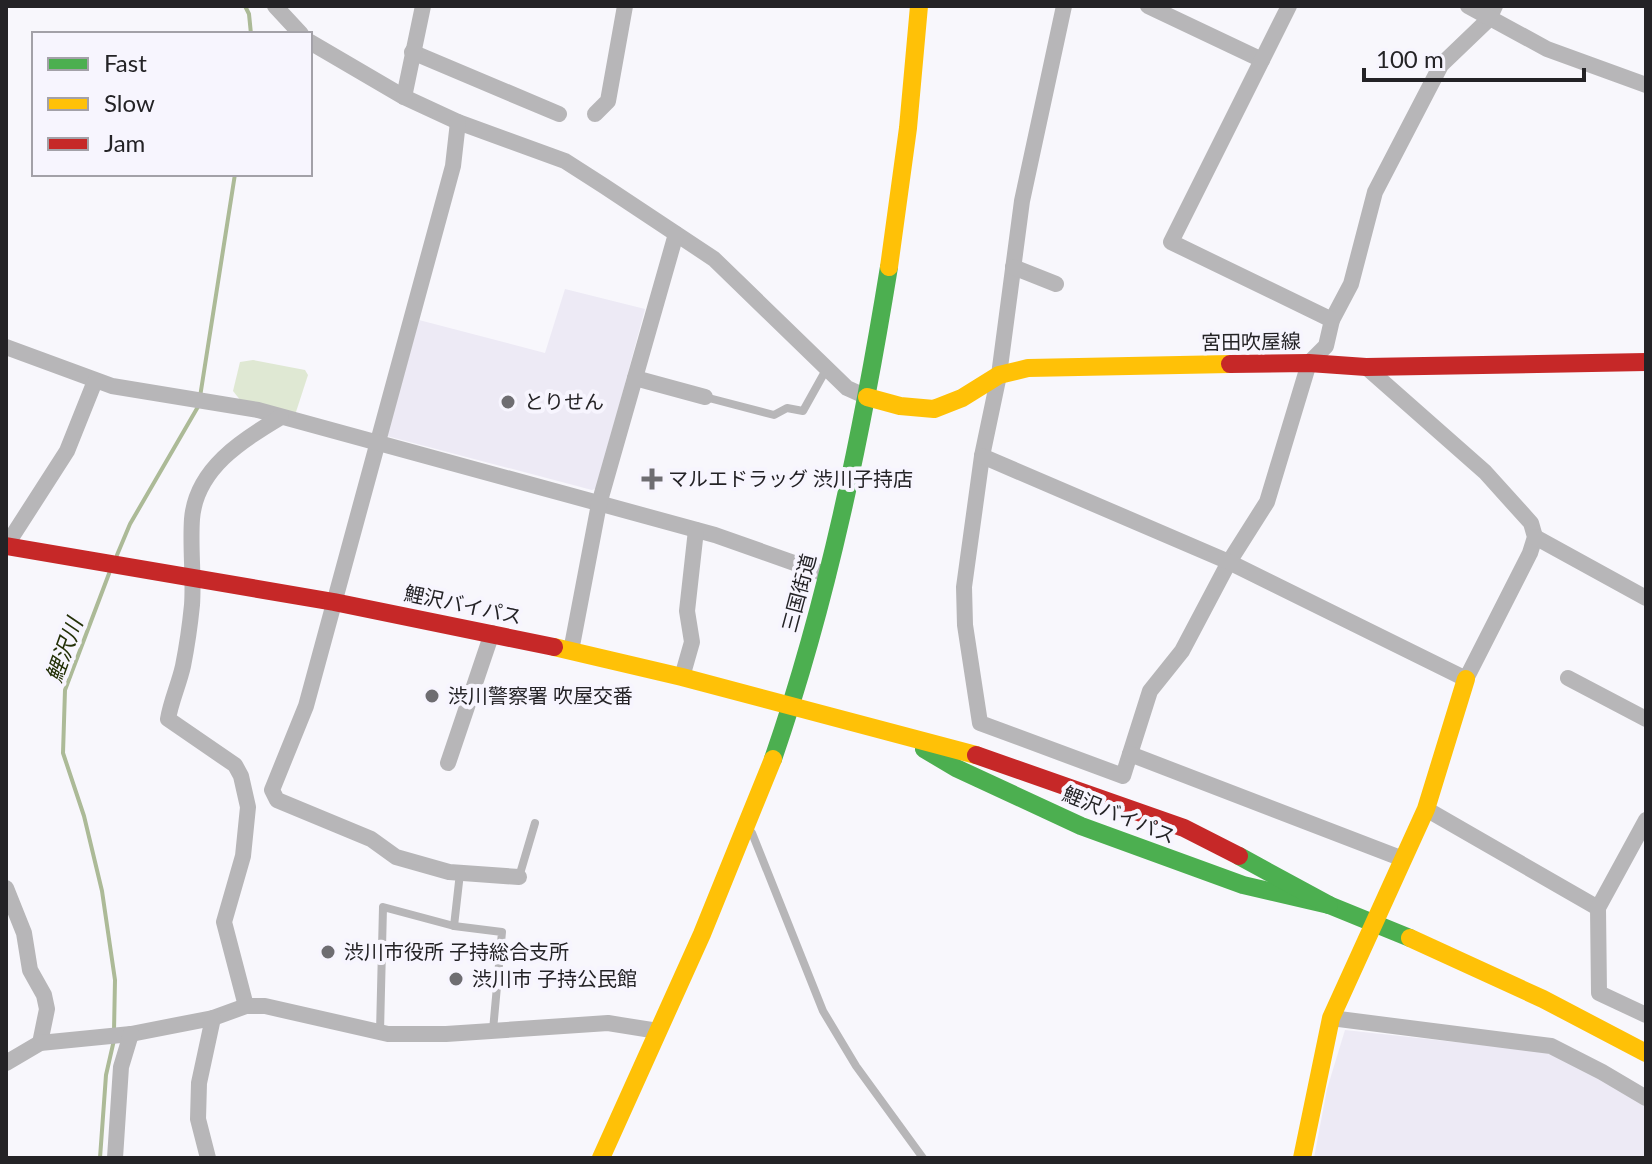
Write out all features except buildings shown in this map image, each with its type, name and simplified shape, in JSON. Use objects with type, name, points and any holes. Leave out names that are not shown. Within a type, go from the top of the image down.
[{"type":"main road","name":"三国街道","points":[[601,1158],[749,824],[791,705],[828,575],[867,397],[899,212],[919,6]]},
{"type":"main road","name":"宮田吹屋線","points":[[867,397],[900,406],[934,409],[962,398],[999,375],[1028,368],[1646,362]]},
{"type":"main road","name":"鯉沢バイパス","points":[[6,546],[334,602],[492,633],[682,677],[974,754],[1184,828],[1329,905]]},
{"type":"main road","points":[[1302,1158],[1331,1018],[1426,809],[1466,679]]},
{"type":"main road","name":"鯉沢バイパス","points":[[905,737],[956,768],[1081,826],[1210,875],[1329,905],[1374,921],[1543,999],[1646,1053]]},
{"type":"street","points":[[275,6],[299,32]]},
{"type":"street","points":[[404,97],[423,6]]},
{"type":"street","points":[[595,114],[608,101],[625,6]]},
{"type":"street","points":[[1064,6],[1022,201],[999,375],[982,456],[964,587],[965,625],[980,723],[1123,776],[1150,691],[1182,651],[1229,562],[1267,502],[1309,363],[1326,346],[1332,320],[1351,284],[1375,192],[1441,65],[1492,12]]},
{"type":"street","points":[[1148,6],[1262,60]]},
{"type":"street","points":[[1289,6],[1171,242],[1332,320]]},
{"type":"street","points":[[1468,6],[1492,12],[1547,49],[1646,85]]},
{"type":"street","points":[[312,43],[404,97],[458,122],[565,161],[714,259],[847,388],[867,397]]},
{"type":"street","points":[[412,52],[559,114]]},
{"type":"street","points":[[458,122],[453,166],[306,706],[272,790],[277,800],[371,839],[396,857],[460,872],[519,877]]},
{"type":"street","points":[[571,651],[599,504],[676,234]]},
{"type":"street","points":[[1013,267],[1056,284]]},
{"type":"street","points":[[6,347],[95,381],[258,410],[696,530],[828,575]]},
{"type":"street","points":[[982,456],[1229,562],[1466,679],[1530,553],[1535,537],[1531,523],[1485,472],[1366,367]]},
{"type":"street","points":[[635,378],[705,397]]},
{"type":"street","points":[[6,546],[67,451],[95,381]]},
{"type":"street","points":[[246,1006],[224,922],[243,856],[248,807],[241,776],[235,765],[168,719],[183,667],[192,605],[192,516],[201,489],[234,448],[281,417]]},
{"type":"street","points":[[682,677],[692,642],[687,611],[696,530]]},
{"type":"street","points":[[1535,537],[1646,598]]},
{"type":"street","points":[[448,763],[492,633]]},
{"type":"street","points":[[1568,678],[1646,719]]},
{"type":"street","points":[[1130,754],[1403,859]]},
{"type":"street","points":[[1426,809],[1598,908]]},
{"type":"street","points":[[1646,820],[1598,908],[1599,993],[1646,1015]]},
{"type":"street","points":[[6,888],[24,933],[30,970],[44,995],[47,1009],[40,1043]]},
{"type":"street","points":[[6,1063],[40,1043],[127,1034],[213,1018],[246,1006],[265,1006],[380,1032],[446,1034],[608,1023],[658,1031]]},
{"type":"street","points":[[208,1158],[198,1119],[199,1083],[213,1018]]},
{"type":"street","points":[[1331,1018],[1551,1046],[1646,1098]]},
{"type":"street","points":[[115,1158],[121,1067],[127,1034]]},
{"type":"lane","points":[[705,397],[774,415],[787,408],[803,411],[828,367]]},
{"type":"lane","points":[[519,877],[535,823]]},
{"type":"lane","points":[[749,824],[823,1011],[856,1066],[923,1158]]},
{"type":"lane","points":[[454,926],[460,872]]},
{"type":"lane","points":[[380,1032],[383,907],[454,926],[502,932],[493,1030]]},
{"type":"shaded area","name":"とりせん","points":[[565,289],[645,309],[597,488],[592,490],[387,436],[419,320],[545,353]]},
{"type":"shaded area","points":[[1345,1030],[1546,1052],[1604,1079],[1646,1106],[1646,1158],[1314,1158],[1327,1089]]},
{"type":"green space","points":[[253,360],[305,370],[308,375],[295,415],[241,401],[233,391],[240,362]]},
{"type":"waterway","name":"鯉沢川","points":[[245,6],[251,32]]},
{"type":"waterway","name":"鯉沢川","points":[[200,397],[235,176]]},
{"type":"waterway","name":"鯉沢川","points":[[117,555],[130,524],[199,405]]},
{"type":"waterway","name":"鯉沢川","points":[[110,571],[65,690],[63,753],[84,816],[102,891],[115,980],[114,1031]]},
{"type":"waterway","name":"鯉沢川","points":[[100,1158],[106,1075],[114,1040]]},
{"type":"traffic: fast","points":[[773,759],[811,638],[842,516],[889,267]]},
{"type":"traffic: fast","points":[[924,749],[956,768],[1081,826],[1243,885],[1329,905],[1410,938]]},
{"type":"traffic: fast","points":[[1239,856],[1329,905]]},
{"type":"traffic: slow","points":[[889,267],[908,128],[919,6]]},
{"type":"traffic: slow","points":[[867,397],[900,406],[934,409],[962,398],[999,375],[1028,368],[1230,364]]},
{"type":"traffic: slow","points":[[554,647],[682,677],[976,755]]},
{"type":"traffic: slow","points":[[1302,1158],[1331,1018],[1426,809],[1466,679]]},
{"type":"traffic: slow","points":[[601,1158],[702,934],[773,759]]},
{"type":"traffic: slow","points":[[1410,938],[1543,999],[1646,1053]]},
{"type":"traffic: jam","points":[[1230,364],[1309,363],[1366,367],[1646,362]]},
{"type":"traffic: jam","points":[[6,546],[334,602],[554,647]]},
{"type":"traffic: jam","points":[[976,755],[1184,828],[1239,856]]},
{"type":"place","name":"とりせん","points":[[508,402]]},
{"type":"place","name":"マルエドラッグ 渋川子持店","points":[[652,479]]},
{"type":"place","name":"渋川警察署 吹屋交番","points":[[432,696]]},
{"type":"place","name":"渋川市役所 子持総合支所","points":[[328,952]]},
{"type":"place","name":"渋川市 子持公民館","points":[[456,979]]}]
